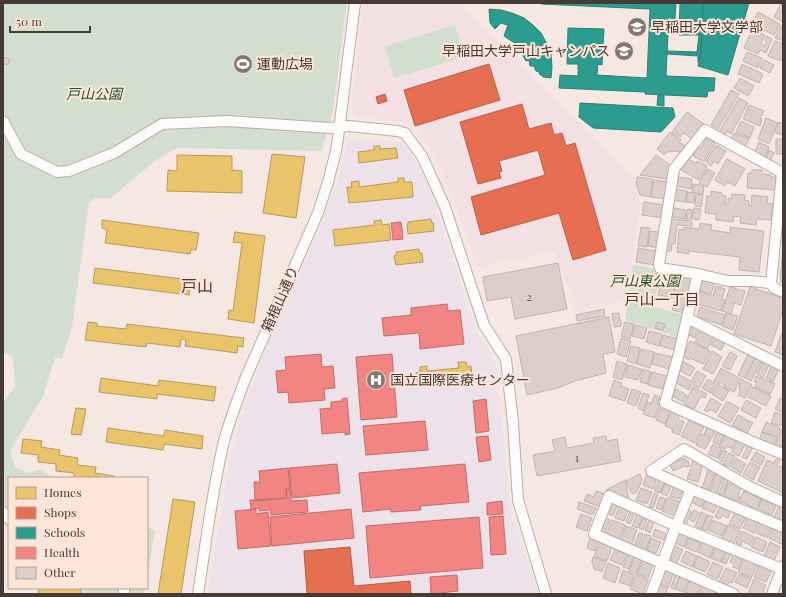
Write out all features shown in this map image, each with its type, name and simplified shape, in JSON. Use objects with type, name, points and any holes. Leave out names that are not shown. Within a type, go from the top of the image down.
[{"type":"street","name":"箱根山通り","points":[[198,594],[219,461],[231,418],[246,377],[318,212],[336,151],[354,3]]},
{"type":"street","points":[[3,121],[21,154],[57,172],[69,171],[114,153],[162,124],[227,121],[330,128],[349,126],[397,131],[405,134],[422,156],[445,207],[484,325],[506,359],[513,423],[518,500],[546,594]]},
{"type":"street","points":[[771,283],[728,281],[698,274],[660,268],[659,264],[674,169],[705,130],[783,173],[771,283],[774,288],[783,292]]},
{"type":"street","points":[[698,274],[665,403],[783,454]]},
{"type":"street","points":[[687,318],[783,366]]},
{"type":"street","points":[[783,502],[750,487],[684,449],[651,470],[691,489],[783,527]]},
{"type":"street","points":[[651,594],[691,489]]},
{"type":"street","points":[[734,594],[594,534],[609,496],[676,526],[782,568],[772,594]]},
{"type":"shaded area","points":[[363,3],[460,3],[633,176],[641,205],[626,301],[576,312],[555,251],[478,267],[452,196],[437,162],[418,129],[407,123],[356,117],[352,112],[351,100]]},
{"type":"shaded area","name":"国立国際医療センター","points":[[352,138],[401,143],[407,148],[425,178],[449,244],[465,299],[480,336],[496,363],[511,513],[539,594],[208,594],[232,448],[240,420],[262,357],[318,233],[338,180],[347,144]]},
{"type":"green space","name":"戸山公園","points":[[3,3],[347,3],[333,110],[322,151],[177,148],[155,161],[111,198],[95,198],[89,203],[72,327],[62,359],[55,358],[43,396],[13,446],[11,454],[17,468],[28,473],[40,470],[54,477],[8,477],[8,528],[3,524],[3,401],[15,387],[12,357],[7,353],[3,353]]},
{"type":"green space","points":[[455,25],[465,57],[394,78],[385,46]]},
{"type":"green space","name":"戸山東公園","points":[[633,264],[662,271],[653,306],[686,316],[680,338],[625,320]]},
{"type":"green space","points":[[148,528],[155,531],[148,573]]},
{"type":"green space","points":[[84,589],[145,589],[144,594],[85,594]]},
{"type":"building: Homes","points":[[374,146],[380,146],[380,149],[396,148],[398,158],[359,163],[358,152],[374,150]]},
{"type":"building: Homes","points":[[272,154],[305,157],[296,218],[263,213]]},
{"type":"building: Homes","points":[[177,155],[232,156],[232,170],[242,171],[242,193],[167,191],[168,170],[177,171]]},
{"type":"building: Homes","points":[[398,178],[404,178],[404,182],[412,182],[413,197],[349,203],[347,187],[352,187],[351,182],[359,181],[359,187],[398,182]]},
{"type":"building: Homes","points":[[431,219],[432,223],[433,222],[434,231],[408,234],[408,222]]},
{"type":"building: Homes","points":[[102,220],[199,233],[196,250],[191,249],[190,254],[105,243],[107,230],[102,228]]},
{"type":"building: Homes","points":[[381,220],[382,225],[389,224],[391,240],[335,246],[333,230],[374,225],[374,221]]},
{"type":"building: Homes","points":[[235,232],[265,236],[254,323],[228,319],[229,310],[233,311],[242,243],[233,242]]},
{"type":"building: Homes","points":[[419,249],[419,253],[422,253],[423,262],[396,265],[394,256],[397,255],[396,252]]},
{"type":"building: Homes","points":[[95,268],[191,280],[189,295],[93,283]]},
{"type":"building: Homes","points":[[88,322],[97,323],[97,326],[126,329],[127,324],[244,338],[243,347],[238,346],[237,353],[185,346],[186,340],[181,339],[180,347],[147,343],[146,347],[85,340]]},
{"type":"building: Homes","points":[[458,362],[466,362],[467,367],[471,366],[473,382],[418,387],[416,373],[420,372],[420,367],[427,366],[427,371],[459,368]]},
{"type":"building: Homes","points":[[101,378],[158,386],[159,380],[216,387],[214,401],[157,394],[157,399],[99,392]]},
{"type":"building: Homes","points":[[76,408],[86,409],[81,435],[71,434]]},
{"type":"building: Homes","points":[[108,428],[164,436],[165,430],[203,436],[202,449],[164,444],[163,450],[106,442]]},
{"type":"building: Homes","points":[[23,439],[42,441],[41,447],[60,450],[59,455],[78,458],[77,465],[96,467],[95,473],[114,476],[74,477],[74,473],[56,471],[56,464],[38,462],[38,455],[21,453]]},
{"type":"building: Homes","points":[[173,499],[195,502],[181,594],[158,594]]},
{"type":"building: Homes","points":[[38,589],[81,589],[82,594],[39,594]]},
{"type":"building: Shops","points":[[489,64],[500,100],[415,126],[404,90]]},
{"type":"building: Shops","points":[[385,94],[387,101],[378,104],[376,97]]},
{"type":"building: Shops","points":[[522,104],[529,129],[551,123],[554,135],[562,133],[566,146],[575,143],[606,250],[573,260],[559,213],[481,235],[471,197],[545,175],[538,150],[499,161],[502,171],[499,172],[501,178],[478,184],[460,122]]},
{"type":"building: Shops","points":[[350,547],[354,586],[410,581],[411,594],[307,594],[304,551]]},
{"type":"building: Schools","points":[[541,3],[676,3],[674,34],[668,34],[666,76],[715,78],[714,91],[708,91],[707,97],[645,94],[645,92],[559,88],[560,75],[578,76],[578,64],[567,64],[568,28],[604,29],[602,65],[598,64],[597,75],[647,78],[650,9]]},
{"type":"building: Schools","points":[[680,3],[703,3],[701,51],[698,62],[698,56],[667,54],[667,51],[697,52],[699,35],[679,35]]},
{"type":"building: Schools","points":[[703,3],[749,3],[728,75],[698,66],[701,51]]},
{"type":"building: Schools","points":[[489,9],[501,10],[524,18],[541,33],[551,55],[551,78],[540,75],[534,66],[530,66],[529,60],[526,61],[517,46],[504,36],[508,25],[500,23],[495,29],[490,23]]},
{"type":"building: Schools","points":[[658,95],[664,95],[664,106],[657,105]]},
{"type":"building: Schools","points":[[580,103],[673,108],[675,117],[661,132],[593,128],[579,117]]},
{"type":"building: Health","points":[[401,222],[403,239],[393,240],[391,223]]},
{"type":"building: Health","points":[[447,304],[448,311],[460,310],[464,344],[420,349],[419,333],[384,336],[382,318],[411,315],[411,308]]},
{"type":"building: Health","points":[[321,354],[322,367],[333,366],[335,388],[324,389],[325,400],[289,403],[288,392],[278,393],[276,371],[286,370],[285,357]]},
{"type":"building: Health","points":[[392,354],[397,417],[361,420],[356,357]]},
{"type":"building: Health","points":[[347,398],[350,434],[345,435],[345,432],[322,434],[320,409],[331,408],[331,402],[342,401],[342,399]]},
{"type":"building: Health","points":[[486,399],[489,431],[476,433],[473,401]]},
{"type":"building: Health","points":[[425,421],[428,450],[366,455],[363,426]]},
{"type":"building: Health","points":[[488,436],[491,460],[479,462],[476,437]]},
{"type":"building: Health","points":[[337,464],[340,493],[292,498],[289,468]]},
{"type":"building: Health","points":[[465,464],[469,502],[420,506],[421,510],[391,512],[391,509],[363,512],[359,473]]},
{"type":"building: Health","points":[[288,468],[290,488],[286,488],[286,498],[255,500],[254,482],[260,482],[259,471]]},
{"type":"building: Health","points":[[290,488],[291,501],[307,500],[308,512],[271,515],[270,510],[259,511],[259,508],[251,509],[250,500],[255,501],[287,498],[286,489]]},
{"type":"building: Health","points":[[502,501],[503,514],[487,515],[487,503]]},
{"type":"building: Health","points":[[256,509],[256,514],[268,512],[271,546],[238,549],[235,511]]},
{"type":"building: Health","points":[[351,509],[354,538],[272,546],[270,517]]},
{"type":"building: Health","points":[[503,516],[506,554],[491,555],[489,517]]},
{"type":"building: Health","points":[[479,517],[483,568],[370,578],[366,526]]},
{"type":"building: Health","points":[[457,575],[458,591],[431,594],[430,577]]},
{"type":"building: Other","points":[[781,4],[783,5],[783,22],[774,17]]},
{"type":"building: Other","points":[[758,12],[780,24],[774,35],[752,24]]},
{"type":"building: Other","points":[[781,26],[783,27],[783,41],[775,38]]},
{"type":"building: Other","points":[[752,30],[765,35],[761,44],[765,46],[767,36],[772,39],[766,53],[760,50],[758,54],[744,48]]},
{"type":"building: Other","points":[[775,41],[783,44],[783,56],[781,61],[768,56]]},
{"type":"building: Other","points":[[747,52],[762,58],[758,68],[743,61]]},
{"type":"building: Other","points":[[6,57],[9,58],[9,64],[6,65],[3,64],[2,61],[3,58]]},
{"type":"building: Other","points":[[764,60],[774,65],[770,73],[760,68]]},
{"type":"building: Other","points":[[742,64],[763,74],[759,83],[738,74]]},
{"type":"building: Other","points":[[740,78],[754,86],[748,96],[734,88]]},
{"type":"building: Other","points":[[731,90],[739,94],[718,129],[711,125]]},
{"type":"building: Other","points":[[739,98],[748,103],[731,134],[727,131],[724,136],[719,132]]},
{"type":"building: Other","points":[[749,105],[764,111],[760,118],[762,119],[760,126],[743,119]]},
{"type":"building: Other","points":[[687,112],[705,125],[693,140],[684,133],[680,137],[672,132]]},
{"type":"building: Other","points":[[766,118],[778,123],[769,144],[758,139]]},
{"type":"building: Other","points":[[741,121],[754,127],[750,138],[736,132]]},
{"type":"building: Other","points":[[779,122],[783,124],[782,135],[774,132]]},
{"type":"building: Other","points":[[670,132],[681,140],[679,142],[685,146],[683,152],[667,152],[664,155],[657,149]]},
{"type":"building: Other","points":[[734,133],[749,139],[745,147],[730,140]]},
{"type":"building: Other","points":[[707,138],[715,143],[704,162],[693,156],[699,146],[701,148]]},
{"type":"building: Other","points":[[776,139],[783,139],[783,155],[776,154]]},
{"type":"building: Other","points":[[759,142],[769,147],[765,157],[754,153]]},
{"type":"building: Other","points":[[716,145],[726,151],[718,164],[714,161],[711,166],[706,162]]},
{"type":"building: Other","points":[[769,150],[774,153],[770,161],[765,159]]},
{"type":"building: Other","points":[[656,155],[670,165],[667,179],[640,175]]},
{"type":"building: Other","points":[[688,159],[696,163],[697,161],[707,166],[699,180],[681,170]]},
{"type":"building: Other","points":[[727,159],[745,169],[735,186],[727,182],[725,186],[715,180]]},
{"type":"building: Other","points":[[707,169],[715,173],[707,187],[699,183]]},
{"type":"building: Other","points":[[752,170],[762,170],[762,174],[776,177],[776,190],[747,188],[748,173],[752,173]]},
{"type":"building: Other","points":[[637,177],[653,179],[650,197],[640,195],[636,183]]},
{"type":"building: Other","points":[[678,177],[692,179],[691,189],[676,186]]},
{"type":"building: Other","points":[[654,180],[669,182],[667,199],[651,197]]},
{"type":"building: Other","points":[[693,184],[704,187],[703,194],[692,192]]},
{"type":"building: Other","points":[[675,189],[687,191],[685,202],[674,200]]},
{"type":"building: Other","points":[[711,191],[722,193],[722,196],[726,196],[725,204],[728,204],[728,198],[731,199],[732,194],[745,195],[745,200],[749,201],[749,206],[751,206],[752,195],[768,197],[767,203],[773,204],[771,220],[757,219],[756,225],[740,223],[741,217],[734,216],[733,222],[716,220],[716,214],[705,213],[707,196],[711,196]]},
{"type":"building: Other","points":[[688,192],[695,193],[694,203],[686,202]]},
{"type":"building: Other","points":[[696,194],[703,195],[701,207],[695,206]]},
{"type":"building: Other","points":[[644,202],[665,205],[663,218],[642,215]]},
{"type":"building: Other","points":[[674,208],[686,210],[685,219],[672,217]]},
{"type":"building: Other","points":[[694,208],[701,209],[699,220],[692,219]]},
{"type":"building: Other","points":[[688,209],[693,210],[691,219],[686,219]]},
{"type":"building: Other","points":[[669,219],[692,221],[692,226],[677,225],[675,244],[672,244],[671,251],[665,251]]},
{"type":"building: Other","points":[[700,223],[712,225],[711,230],[730,233],[730,227],[764,231],[759,272],[739,270],[740,257],[689,251],[689,254],[677,252],[679,229],[684,230],[684,227],[699,229]]},
{"type":"building: Other","points":[[641,227],[650,228],[647,247],[638,246]]},
{"type":"building: Other","points":[[650,231],[659,232],[657,248],[648,246]]},
{"type":"building: Other","points":[[783,247],[783,283],[781,282],[780,278]]},
{"type":"building: Other","points":[[638,248],[656,251],[654,265],[636,262]]},
{"type":"building: Other","points":[[558,263],[567,309],[515,319],[511,297],[487,301],[483,277]]},
{"type":"building: Other","points":[[664,271],[679,275],[673,298],[658,295]]},
{"type":"building: Other","points":[[681,275],[692,278],[684,313],[672,310]]},
{"type":"building: Other","points":[[702,278],[715,282],[711,294],[699,290]]},
{"type":"building: Other","points":[[716,286],[725,289],[722,299],[725,300],[721,311],[694,303],[698,291],[713,296]]},
{"type":"building: Other","points":[[730,287],[745,291],[741,305],[734,303],[731,314],[722,311]]},
{"type":"building: Other","points":[[750,287],[783,298],[783,310],[771,346],[734,334]]},
{"type":"building: Other","points":[[700,307],[725,315],[722,325],[697,317]]},
{"type":"building: Other","points":[[604,309],[605,316],[577,321],[576,315]]},
{"type":"building: Other","points":[[619,313],[622,324],[621,326],[614,327],[612,314]]},
{"type":"building: Other","points":[[726,313],[738,316],[733,330],[722,326]]},
{"type":"building: Other","points":[[609,317],[615,352],[603,354],[606,373],[575,381],[558,388],[527,395],[516,336]]},
{"type":"building: Other","points":[[625,322],[634,324],[630,339],[621,336]]},
{"type":"building: Other","points":[[657,322],[665,324],[663,330],[655,328]]},
{"type":"building: Other","points":[[691,324],[700,329],[695,338],[686,333]]},
{"type":"building: Other","points":[[635,325],[647,328],[644,339],[632,336]]},
{"type":"building: Other","points":[[702,329],[714,336],[707,349],[695,342]]},
{"type":"building: Other","points":[[783,330],[783,355],[775,352]]},
{"type":"building: Other","points":[[649,331],[662,334],[659,346],[646,342]]},
{"type":"building: Other","points":[[663,335],[678,339],[675,350],[660,346]]},
{"type":"building: Other","points":[[716,336],[726,341],[721,350],[711,345]]},
{"type":"building: Other","points":[[621,338],[631,341],[626,357],[617,354]]},
{"type":"building: Other","points":[[690,341],[710,351],[703,364],[690,358],[689,360],[683,356]]},
{"type":"building: Other","points":[[631,346],[640,348],[636,364],[627,361]]},
{"type":"building: Other","points":[[641,349],[654,352],[650,368],[637,364]]},
{"type":"building: Other","points":[[712,351],[722,357],[713,374],[703,369]]},
{"type":"building: Other","points":[[730,352],[737,356],[730,370],[722,366]]},
{"type":"building: Other","points":[[655,353],[673,357],[669,369],[652,364]]},
{"type":"building: Other","points":[[748,354],[755,358],[745,378],[738,375]]},
{"type":"building: Other","points":[[755,358],[762,361],[751,381],[745,378]]},
{"type":"building: Other","points":[[617,361],[627,364],[622,380],[613,377]]},
{"type":"building: Other","points":[[682,361],[695,368],[690,376],[677,369]]},
{"type":"building: Other","points":[[763,362],[769,365],[763,378],[757,374]]},
{"type":"building: Other","points":[[628,365],[642,369],[638,380],[625,377]]},
{"type":"building: Other","points":[[772,365],[779,368],[773,382],[766,378]]},
{"type":"building: Other","points":[[721,368],[752,385],[745,398],[738,395],[740,393],[739,382],[734,392],[724,387],[725,385],[720,382],[719,384],[714,381]]},
{"type":"building: Other","points":[[643,369],[651,372],[647,384],[640,382]]},
{"type":"building: Other","points":[[697,371],[706,376],[699,388],[693,385],[695,382],[692,379]]},
{"type":"building: Other","points":[[652,372],[667,376],[663,389],[648,385]]},
{"type":"building: Other","points":[[677,374],[693,382],[689,390],[673,381]]},
{"type":"building: Other","points":[[756,376],[775,384],[770,394],[755,387],[757,383],[754,382]]},
{"type":"building: Other","points":[[708,379],[716,384],[711,393],[702,388]]},
{"type":"building: Other","points":[[614,380],[622,383],[621,386],[629,389],[625,401],[609,396]]},
{"type":"building: Other","points":[[718,384],[729,391],[723,401],[712,394]]},
{"type":"building: Other","points":[[693,387],[707,394],[705,398],[701,396],[694,409],[684,404]]},
{"type":"building: Other","points":[[753,387],[771,396],[766,406],[748,397]]},
{"type":"building: Other","points":[[632,389],[641,392],[636,406],[627,403]]},
{"type":"building: Other","points":[[676,389],[687,395],[683,402],[672,396]]},
{"type":"building: Other","points":[[643,393],[649,395],[644,411],[638,408]]},
{"type":"building: Other","points":[[655,395],[660,397],[657,403],[660,404],[655,418],[643,414],[647,402],[651,404]]},
{"type":"building: Other","points":[[711,398],[721,404],[716,413],[710,409],[708,412],[704,410]]},
{"type":"building: Other","points":[[780,398],[783,400],[783,412],[775,409]]},
{"type":"building: Other","points":[[746,400],[761,408],[756,418],[741,410]]},
{"type":"building: Other","points":[[727,401],[739,408],[730,423],[718,416]]},
{"type":"building: Other","points":[[662,405],[671,409],[665,424],[656,420]]},
{"type":"building: Other","points":[[672,410],[680,413],[678,419],[684,422],[679,435],[672,432],[673,429],[665,426]]},
{"type":"building: Other","points":[[775,412],[783,415],[781,426],[771,423]]},
{"type":"building: Other","points":[[738,415],[753,423],[747,433],[732,425]]},
{"type":"building: Other","points":[[689,420],[704,427],[695,443],[681,436]]},
{"type":"building: Other","points":[[766,422],[780,428],[777,437],[762,432]]},
{"type":"building: Other","points":[[708,426],[716,430],[712,438],[704,434]]},
{"type":"building: Other","points":[[782,428],[783,429],[782,448],[775,445]]},
{"type":"building: Other","points":[[718,430],[725,434],[719,445],[713,442]]},
{"type":"building: Other","points":[[762,432],[777,437],[773,446],[759,441]]},
{"type":"building: Other","points":[[702,434],[711,439],[705,449],[696,445]]},
{"type":"building: Other","points":[[726,434],[736,440],[732,449],[727,446],[725,449],[719,446]]},
{"type":"building: Other","points":[[606,436],[607,441],[617,439],[621,461],[537,476],[533,455],[555,451],[552,440],[565,437],[567,448],[594,443],[593,438]]},
{"type":"building: Other","points":[[738,440],[746,443],[739,456],[732,452]]},
{"type":"building: Other","points":[[713,444],[722,449],[717,458],[708,454]]},
{"type":"building: Other","points":[[748,445],[753,447],[747,459],[742,457]]},
{"type":"building: Other","points":[[723,450],[727,452],[722,462],[718,459]]},
{"type":"building: Other","points":[[756,452],[765,457],[761,465],[751,460]]},
{"type":"building: Other","points":[[729,453],[735,456],[729,467],[723,464]]},
{"type":"building: Other","points":[[685,458],[686,462],[688,461],[690,466],[685,466],[673,471],[670,464]]},
{"type":"building: Other","points":[[736,458],[746,464],[741,473],[731,467]]},
{"type":"building: Other","points":[[776,459],[780,460],[777,465],[783,468],[783,493],[758,481],[767,460],[774,463]]},
{"type":"building: Other","points":[[693,461],[703,464],[698,482],[687,479]]},
{"type":"building: Other","points":[[750,462],[760,467],[753,480],[743,474]]},
{"type":"building: Other","points":[[708,470],[715,472],[709,490],[702,488]]},
{"type":"building: Other","points":[[716,473],[723,475],[717,494],[710,492]]},
{"type":"building: Other","points":[[640,474],[642,480],[637,492],[632,494],[626,481]]},
{"type":"building: Other","points":[[647,474],[657,478],[653,489],[643,485]]},
{"type":"building: Other","points":[[660,477],[666,479],[660,493],[654,491]]},
{"type":"building: Other","points":[[724,478],[728,480],[723,495],[719,494]]},
{"type":"building: Other","points":[[667,479],[673,481],[667,496],[661,493]]},
{"type":"building: Other","points":[[625,480],[629,499],[606,490]]},
{"type":"building: Other","points":[[728,483],[741,487],[738,496],[740,497],[739,501],[724,497]]},
{"type":"building: Other","points":[[674,485],[684,489],[679,499],[670,496]]},
{"type":"building: Other","points":[[641,488],[652,492],[647,504],[636,500]]},
{"type":"building: Other","points":[[596,491],[605,494],[600,507],[584,501],[587,494],[594,497]]},
{"type":"building: Other","points":[[744,491],[761,499],[757,509],[739,501]]},
{"type":"building: Other","points":[[693,492],[706,498],[701,507],[689,501]]},
{"type":"building: Other","points":[[654,493],[658,495],[653,508],[649,507]]},
{"type":"building: Other","points":[[660,497],[666,499],[661,510],[656,508]]},
{"type":"building: Other","points":[[668,497],[680,502],[675,516],[662,511]]},
{"type":"building: Other","points":[[707,498],[718,503],[714,513],[702,508]]},
{"type":"building: Other","points":[[609,499],[618,503],[613,516],[604,512]]},
{"type":"building: Other","points":[[762,499],[776,506],[772,515],[758,509]]},
{"type":"building: Other","points":[[579,502],[596,508],[593,515],[577,509]]},
{"type":"building: Other","points":[[721,503],[732,508],[728,518],[722,515],[720,519],[715,517]]},
{"type":"building: Other","points":[[619,506],[628,510],[624,521],[615,518]]},
{"type":"building: Other","points":[[779,506],[783,508],[783,523],[773,519]]},
{"type":"building: Other","points":[[686,509],[692,512],[686,524],[680,521]]},
{"type":"building: Other","points":[[694,510],[699,513],[694,522],[690,520]]},
{"type":"building: Other","points":[[630,511],[635,513],[630,524],[626,522]]},
{"type":"building: Other","points":[[638,512],[643,515],[638,528],[632,526]]},
{"type":"building: Other","points":[[701,512],[707,515],[701,529],[695,526]]},
{"type":"building: Other","points":[[735,512],[746,517],[740,529],[729,524]]},
{"type":"building: Other","points":[[581,514],[592,518],[587,531],[576,527]]},
{"type":"building: Other","points":[[708,515],[713,517],[706,531],[702,529]]},
{"type":"building: Other","points":[[602,517],[610,520],[604,534],[597,531]]},
{"type":"building: Other","points":[[650,517],[655,519],[650,533],[645,530]]},
{"type":"building: Other","points":[[748,517],[759,522],[754,533],[743,528]]},
{"type":"building: Other","points":[[643,518],[647,519],[643,530],[639,528]]},
{"type":"building: Other","points":[[612,520],[625,525],[619,539],[606,534]]},
{"type":"building: Other","points":[[713,520],[727,526],[722,536],[708,530]]},
{"type":"building: Other","points":[[762,521],[772,526],[767,538],[756,533]]},
{"type":"building: Other","points":[[728,525],[740,531],[733,545],[721,540]]},
{"type":"building: Other","points":[[626,526],[637,530],[631,546],[620,542]]},
{"type":"building: Other","points":[[774,526],[783,530],[783,545],[769,538]]},
{"type":"building: Other","points":[[655,529],[666,534],[664,540],[653,536]]},
{"type":"building: Other","points":[[679,530],[689,535],[684,547],[674,542]]},
{"type":"building: Other","points":[[742,531],[754,537],[750,545],[742,541],[741,545],[736,543]]},
{"type":"building: Other","points":[[639,533],[643,534],[638,547],[634,546]]},
{"type":"building: Other","points":[[645,534],[651,536],[646,549],[640,547]]},
{"type":"building: Other","points":[[756,537],[767,542],[763,552],[751,547]]},
{"type":"building: Other","points":[[590,538],[598,541],[595,551],[587,548]]},
{"type":"building: Other","points":[[651,538],[661,542],[656,553],[647,550]]},
{"type":"building: Other","points":[[689,538],[701,543],[696,552],[685,547]]},
{"type":"building: Other","points":[[703,541],[715,546],[710,558],[698,552]]},
{"type":"building: Other","points":[[600,542],[612,547],[607,561],[594,556]]},
{"type":"building: Other","points":[[770,542],[780,547],[774,561],[764,556]]},
{"type":"building: Other","points":[[673,545],[683,550],[676,564],[670,561],[672,558],[668,557]]},
{"type":"building: Other","points":[[717,546],[726,550],[720,562],[711,558]]},
{"type":"building: Other","points":[[615,549],[627,554],[622,565],[610,560]]},
{"type":"building: Other","points":[[686,551],[697,556],[692,567],[681,561]]},
{"type":"building: Other","points":[[727,551],[731,553],[726,564],[721,562]]},
{"type":"building: Other","points":[[629,553],[634,556],[629,569],[623,567]]},
{"type":"building: Other","points":[[734,553],[743,557],[738,569],[733,567],[734,564],[730,562]]},
{"type":"building: Other","points":[[635,556],[642,559],[636,574],[629,571]]},
{"type":"building: Other","points":[[698,556],[710,562],[705,572],[693,567]]},
{"type":"building: Other","points":[[593,557],[606,562],[602,572],[594,569],[592,562]]},
{"type":"building: Other","points":[[744,558],[758,564],[751,578],[738,572]]},
{"type":"building: Other","points":[[643,560],[653,564],[648,578],[637,574]]},
{"type":"building: Other","points":[[713,562],[723,567],[718,579],[707,574]]},
{"type":"building: Other","points":[[608,563],[620,568],[615,583],[603,578]]},
{"type":"building: Other","points":[[760,564],[772,570],[766,582],[754,577]]},
{"type":"building: Other","points":[[664,567],[674,571],[669,587],[658,583]]},
{"type":"building: Other","points":[[726,568],[737,573],[732,583],[729,582],[727,586],[719,582]]},
{"type":"building: Other","points":[[623,570],[634,575],[630,586],[619,582]]},
{"type":"building: Other","points":[[676,573],[681,575],[675,589],[671,588]]},
{"type":"building: Other","points":[[739,574],[751,579],[747,588],[735,582]]},
{"type":"building: Other","points":[[636,575],[648,580],[643,594],[630,589]]},
{"type":"building: Other","points":[[681,575],[689,578],[683,592],[675,589]]},
{"type":"building: Other","points":[[690,579],[702,584],[698,594],[690,594],[685,592]]},
{"type":"building: Other","points":[[754,579],[766,585],[762,594],[748,593]]},
{"type":"building: Other","points":[[656,584],[668,588],[665,594],[652,594]]},
{"type":"building: Other","points":[[703,585],[716,590],[715,594],[700,594]]},
{"type":"place","name":"早稲田大学文学部","points":[[637,27]]},
{"type":"place","name":"早稲田大学戸山キャンパス","points":[[624,51]]},
{"type":"place","name":"運動広場","points":[[243,64]]},
{"type":"place","name":"国立国際医療センター","points":[[376,380]]},
{"type":"district","name":"戸山","points":[[197,286]]},
{"type":"district","name":"戸山一丁目","points":[[662,300]]}]
